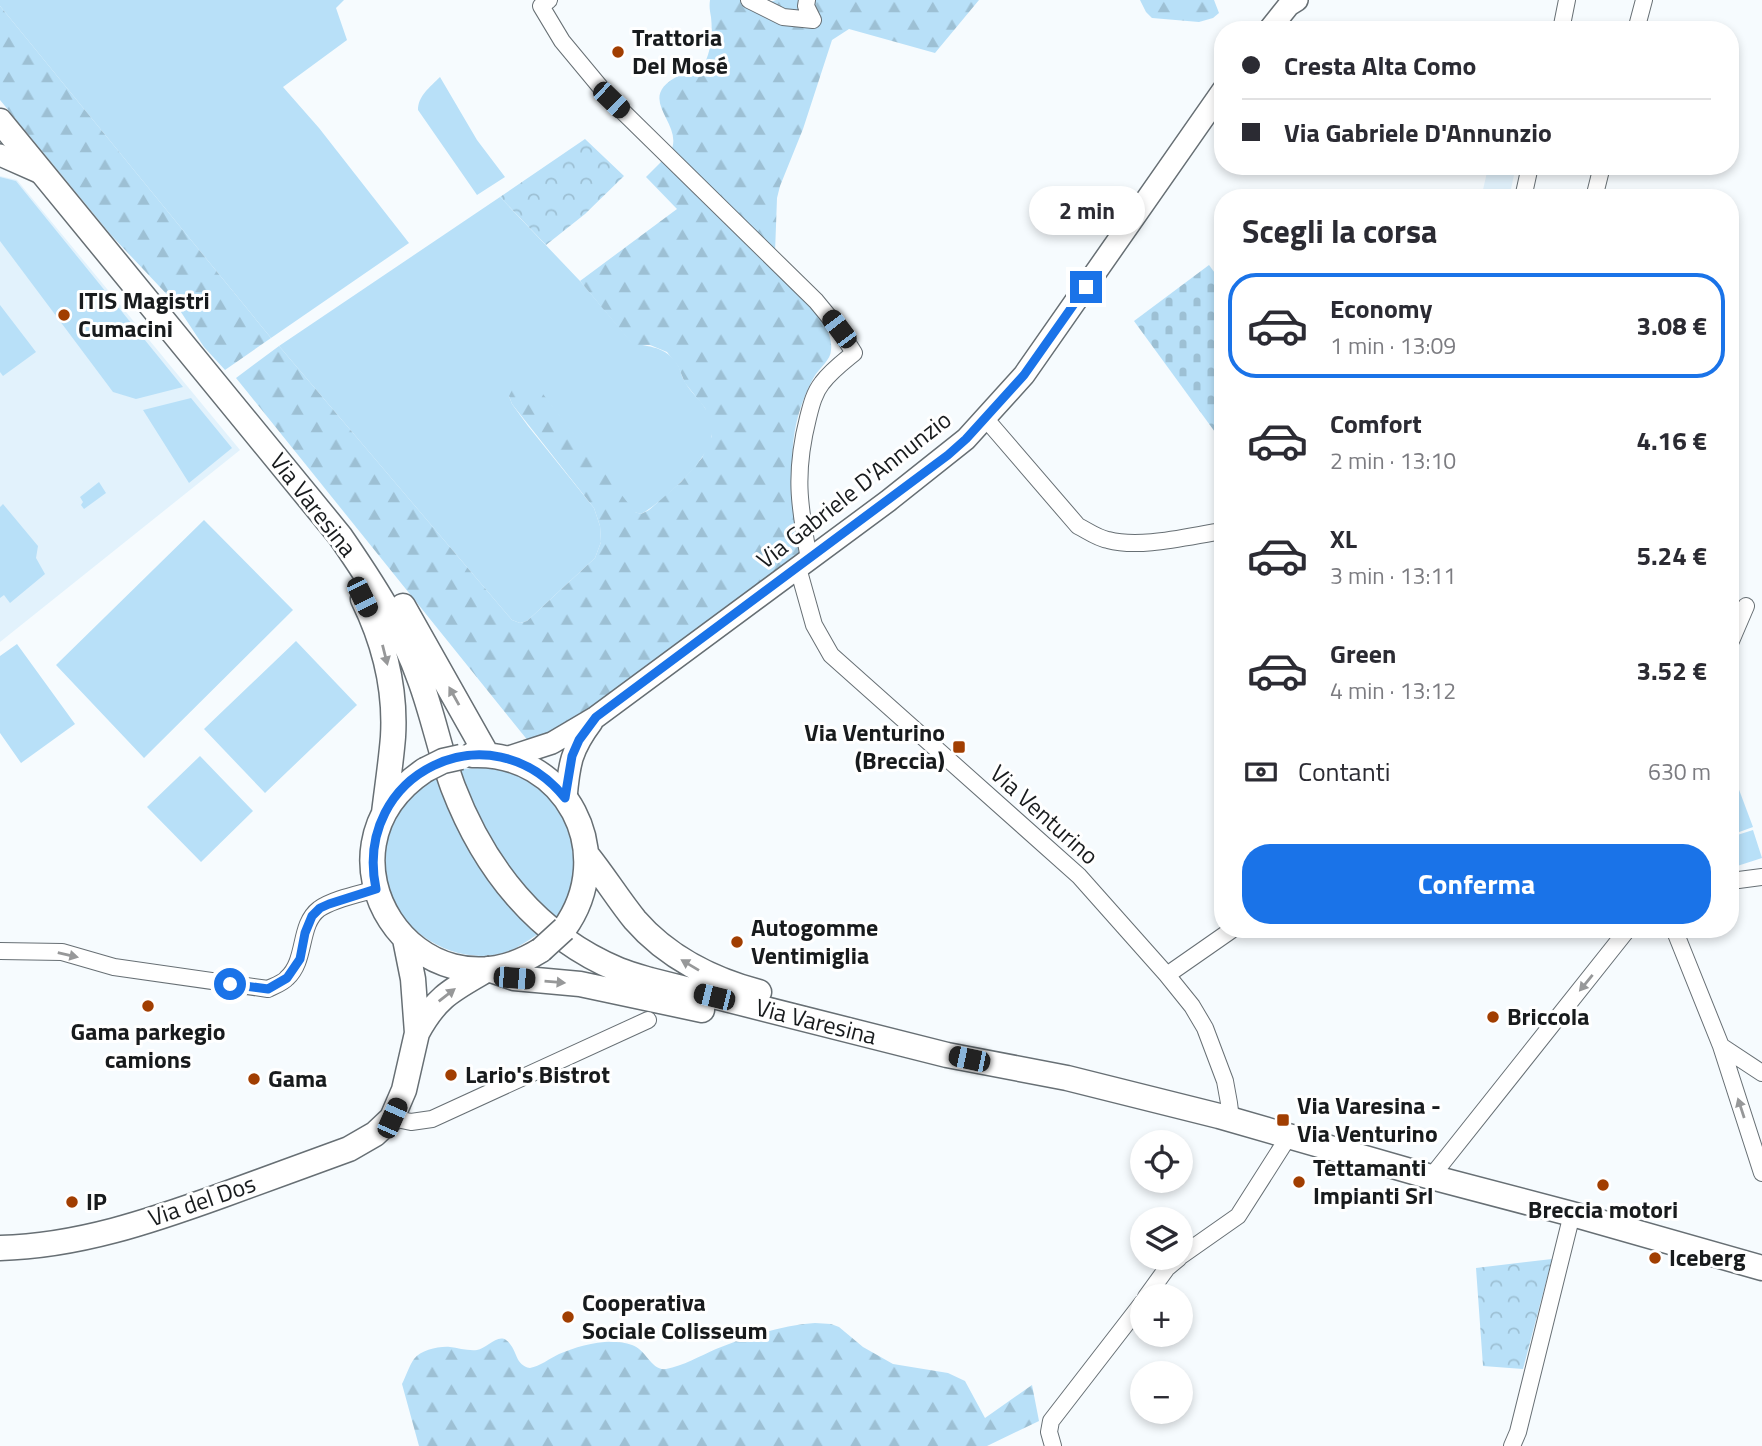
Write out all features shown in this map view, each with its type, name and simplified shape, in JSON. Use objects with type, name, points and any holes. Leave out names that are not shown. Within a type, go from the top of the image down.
[{"type":"main road","points":[[1276,21],[1289,5],[1297,0]]},
{"type":"main road","name":"Via Gabriele D'Annunzio","points":[[497,757],[552,743],[596,717],[804,564],[966,439],[1024,375],[1214,103]]},
{"type":"main road","name":"Via Varesina","points":[[0,121],[340,536],[382,601],[402,638],[420,679],[443,757],[468,823],[485,855],[532,914],[566,941],[619,970],[650,981],[947,1055],[1067,1078],[1231,1119],[1762,1268]]},
{"type":"main road","points":[[0,155],[46,176]]},
{"type":"main road","points":[[222,390],[273,436],[335,507],[398,597],[497,757]]},
{"type":"main road","points":[[222,390],[265,461],[349,574],[376,626],[384,651],[390,678],[393,735],[384,813],[373,854],[373,872],[376,889],[387,915],[405,939],[423,953],[444,963],[467,969],[488,969],[518,963],[541,950],[564,929],[577,908],[587,870],[585,840],[580,824],[565,798],[535,770],[497,757],[461,757],[443,761],[407,783],[384,813]]},
{"type":"main road","name":"Via Gabriele D'Annunzio","points":[[565,798],[572,756],[579,740],[596,717]]},
{"type":"main road","points":[[587,855],[636,921],[664,947],[703,972],[737,986],[903,1029],[1035,1073]]},
{"type":"main road","name":"Via del Dos","points":[[405,939],[413,979],[417,1033]]},
{"type":"main road","points":[[488,969],[514,978],[580,984],[912,1059],[1035,1073]]},
{"type":"main road","name":"Via del Dos","points":[[0,1248],[64,1242],[161,1217],[349,1149],[375,1134],[392,1118],[404,1090],[417,1033],[426,1017],[439,1001],[457,986],[488,969]]},
{"type":"street","points":[[749,0],[783,17],[813,20],[806,6],[807,0]]},
{"type":"street","points":[[1562,21],[1567,0]]},
{"type":"street","points":[[1638,21],[1644,0]]},
{"type":"street","name":"Via Venturino","points":[[543,2],[562,41],[611,100],[816,302],[839,329],[854,353],[831,373],[816,392],[799,463],[798,486],[804,564],[814,625],[831,655],[1079,876],[1167,975],[1192,1006],[1205,1028],[1225,1081],[1231,1119]]},
{"type":"street","points":[[985,418],[1078,526],[1093,535],[1108,541],[1138,544],[1214,532]]},
{"type":"street","points":[[1739,622],[1746,606]]},
{"type":"street","points":[[1739,880],[1762,877]]},
{"type":"street","points":[[0,951],[62,952],[114,967],[268,989],[287,978],[300,959],[305,933],[312,916],[320,908],[376,889]]},
{"type":"street","points":[[1167,975],[1220,938]]},
{"type":"street","points":[[1431,1177],[1621,938]]},
{"type":"street","points":[[1678,938],[1721,1046],[1762,1173]]},
{"type":"street","points":[[392,1118],[411,1122],[432,1119],[648,1020]]},
{"type":"street","points":[[1721,1046],[1762,1073]]},
{"type":"street","points":[[1193,1248],[1238,1216],[1289,1136]]},
{"type":"street","points":[[1512,1446],[1518,1433],[1572,1214]]},
{"type":"street","points":[[1053,1446],[1049,1432],[1051,1421],[1130,1318]]},
{"type":"shaded area","points":[[1486,175],[1514,175],[1511,189],[1483,189]]},
{"type":"shaded area","name":"ITIS Magistri Cumacini","points":[[0,176],[17,180],[240,450],[0,642]]},
{"type":"green space","points":[[0,0],[344,0],[336,8],[347,40],[283,87],[319,128],[409,243],[271,338],[0,6]]},
{"type":"green space","points":[[710,0],[979,0],[935,53],[849,29],[832,40],[803,129],[780,186],[775,253],[670,153],[672,132],[663,112],[660,93],[666,84],[680,75],[702,68],[711,37]]},
{"type":"green space","points":[[1140,0],[1214,0],[1219,13],[1199,22],[1152,18]]},
{"type":"green space","points":[[0,6],[271,338],[225,370],[204,347],[175,303],[111,235],[0,100]]},
{"type":"green space","points":[[440,77],[477,140],[505,177],[477,195],[418,110],[422,96]]},
{"type":"green space","points":[[585,139],[624,176],[585,214],[546,245],[500,197]]},
{"type":"green space","points":[[667,156],[811,307],[828,332],[830,354],[807,392],[794,438],[792,476],[802,551],[585,714],[569,725],[529,742],[236,378],[279,346],[512,620],[520,623],[527,621],[595,558],[601,542],[600,526],[594,508],[512,404],[509,396],[512,390],[528,388],[543,394],[635,512],[641,514],[681,482],[702,458],[712,436],[705,408],[685,383],[678,366],[667,352],[650,345],[633,345],[580,281],[677,209],[646,177]]},
{"type":"green space","points":[[0,177],[16,181],[183,387],[136,399],[113,392],[0,241]]},
{"type":"green space","points":[[500,197],[580,281],[633,344],[660,350],[675,361],[687,386],[705,408],[712,434],[703,456],[684,479],[641,514],[634,512],[543,395],[509,396],[528,426],[594,508],[600,526],[601,542],[595,558],[527,621],[520,623],[512,620],[279,346]]},
{"type":"green space","points":[[1209,265],[1214,272],[1214,431],[1134,321]]},
{"type":"green space","points":[[0,305],[36,352],[3,376],[0,372]]},
{"type":"green space","points":[[191,398],[232,448],[189,483],[143,410]]},
{"type":"green space","points":[[99,482],[106,493],[84,509],[80,497]]},
{"type":"green space","points":[[3,504],[38,546],[36,558],[45,574],[10,603],[4,595],[0,598],[0,507]]},
{"type":"green space","points":[[204,520],[293,610],[144,758],[56,665]]},
{"type":"green space","points":[[296,641],[357,705],[265,793],[204,729]]},
{"type":"green space","points":[[17,644],[75,724],[21,763],[0,733],[0,656]]},
{"type":"green space","points":[[200,756],[253,811],[201,862],[147,807]]},
{"type":"green space","points":[[500,768],[540,785],[571,829],[575,880],[565,908],[554,920],[492,850],[457,769]]},
{"type":"green space","points":[[441,775],[541,932],[503,953],[467,955],[433,942],[405,919],[388,887],[386,850],[392,823],[409,799]]},
{"type":"green space","points":[[1739,790],[1753,827],[1739,832]]},
{"type":"green space","points":[[1753,830],[1762,858],[1739,865],[1739,834]]},
{"type":"green space","points":[[1552,1259],[1523,1369],[1483,1366],[1476,1268]]},
{"type":"green space","points":[[815,1323],[839,1327],[863,1347],[893,1364],[948,1373],[965,1381],[985,1418],[1032,1385],[1039,1421],[987,1446],[419,1446],[402,1384],[417,1356],[441,1347],[477,1350],[495,1340],[503,1339],[510,1344],[521,1364],[530,1368],[576,1348],[614,1342],[637,1347],[656,1367],[666,1369],[752,1336],[790,1326]]},
{"type":"place","name":"Trattoria Del Mosé","points":[[618,52]]},
{"type":"place","name":"ITIS Magistri Cumacini","points":[[64,315]]},
{"type":"place","name":"Via Venturino (Breccia)","points":[[959,747]]},
{"type":"place","name":"Autogomme Ventimiglia","points":[[737,942]]},
{"type":"place","name":"Gama parkegio camions","points":[[148,1006]]},
{"type":"place","name":"Briccola","points":[[1493,1017]]},
{"type":"place","name":"Lario's Bistrot","points":[[451,1075]]},
{"type":"place","name":"Gama","points":[[254,1079]]},
{"type":"place","name":"Via Varesina - Via Venturino","points":[[1283,1120]]},
{"type":"place","name":"Tettamanti Impianti Srl","points":[[1299,1182]]},
{"type":"place","name":"Breccia motori","points":[[1603,1185]]},
{"type":"place","name":"IP","points":[[72,1202]]},
{"type":"place","name":"Iceberg","points":[[1655,1258]]},
{"type":"place","name":"Cooperativa Sociale Colisseum","points":[[568,1317]]},
{"type":"route","points":[[230,984],[268,989],[287,978],[300,959],[305,933],[312,916],[329,904],[376,889],[373,854],[381,821],[398,792],[425,770],[443,761],[461,757],[499,757],[535,770],[565,798],[572,756],[579,740],[596,717],[948,455],[1024,375],[1086,287]]}]
